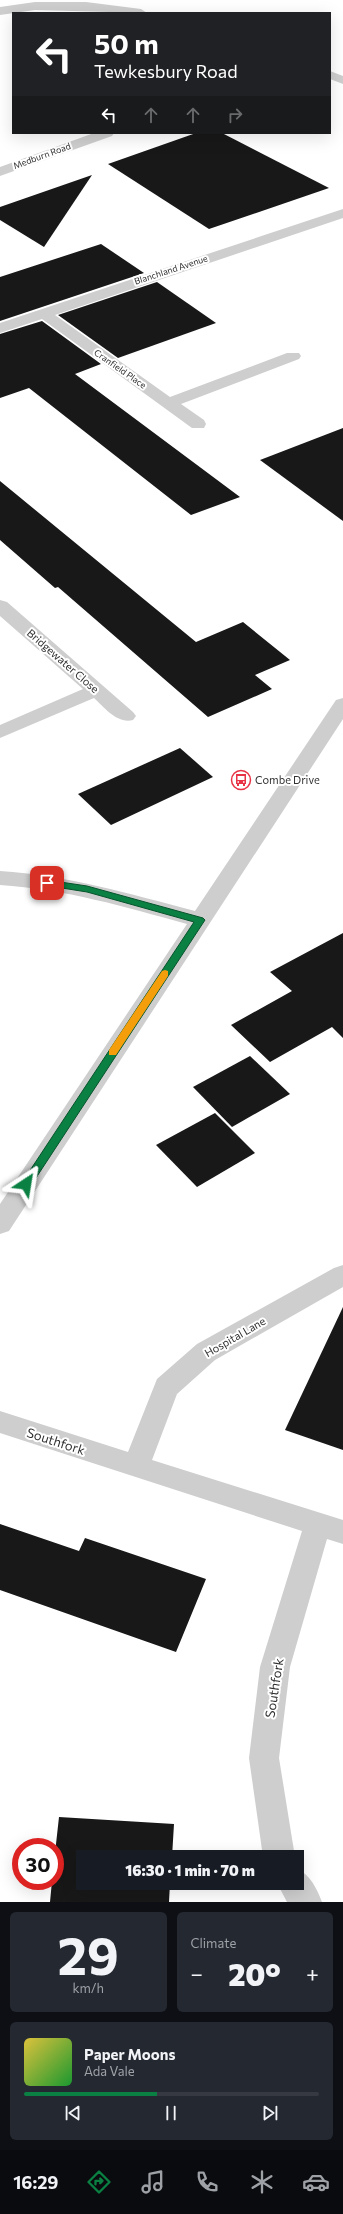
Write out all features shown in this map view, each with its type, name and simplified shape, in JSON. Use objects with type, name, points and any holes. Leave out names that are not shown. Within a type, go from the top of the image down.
[{"type":"street","points":[[0,11],[31,3],[86,6],[133,12]]},
{"type":"street","points":[[331,75],[343,80]]},
{"type":"street","name":"Medburn Road","points":[[0,172],[104,134]]},
{"type":"street","name":"Blanchland Avenue","points":[[0,328],[343,213]]},
{"type":"street","points":[[324,219],[337,227]]},
{"type":"street","name":"Cranfield Place","points":[[43,313],[198,424]]},
{"type":"street","points":[[168,403],[293,356]]},
{"type":"street","name":"Bridgewater Close","points":[[0,606],[126,716]]},
{"type":"street","points":[[0,732],[96,690]]},
{"type":"street","points":[[0,1224],[343,704]]},
{"type":"street","points":[[0,878],[20,878],[87,889],[200,920]]},
{"type":"street","name":"Hospital Lane","points":[[136,1467],[166,1387],[206,1352],[343,1275]]},
{"type":"street","name":"Southfork","points":[[0,1422],[136,1467],[331,1528],[275,1667],[264,1758],[278,1850]]},
{"type":"street","points":[[298,1890],[306,1902]]},
{"type":"building","points":[[193,134],[224,134],[329,188],[209,229],[108,164]]},
{"type":"building","points":[[92,175],[44,247],[0,220],[0,207]]},
{"type":"building","points":[[101,244],[144,273],[0,321],[0,277]]},
{"type":"building","points":[[157,282],[216,323],[118,358],[58,315]]},
{"type":"building","points":[[42,321],[101,364],[75,374],[240,497],[191,515],[29,388],[0,398],[0,334]]},
{"type":"building","points":[[343,428],[343,521],[260,460]]},
{"type":"building","points":[[0,481],[196,642],[243,622],[290,660],[255,675],[272,689],[208,717],[58,587],[55,588],[0,540]]},
{"type":"building","points":[[180,748],[213,777],[111,825],[78,794]]},
{"type":"building","points":[[343,933],[343,1038],[332,1027],[270,1062],[231,1025],[292,991],[270,972]]},
{"type":"building","points":[[250,1056],[290,1094],[232,1127],[193,1087]]},
{"type":"building","points":[[215,1113],[255,1153],[197,1187],[156,1145]]},
{"type":"building","points":[[343,1307],[343,1450],[285,1430]]},
{"type":"building","points":[[0,1524],[79,1551],[85,1538],[206,1579],[176,1652],[0,1590]]},
{"type":"building","points":[[59,1817],[174,1824],[172,1850],[76,1850],[76,1890],[170,1890],[169,1902],[50,1902],[51,1890],[64,1890],[64,1838],[57,1838]]},
{"type":"slow traffic","points":[[113,1053],[165,973]]},
{"type":"place","name":"Combe Drive","points":[[241,780]]},
{"type":"route","points":[[26,1184],[200,920],[87,889],[47,883]]}]
